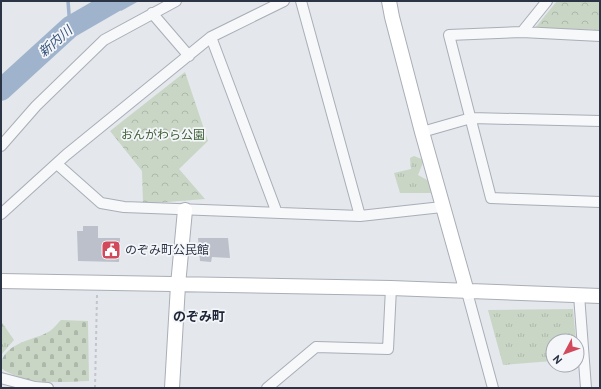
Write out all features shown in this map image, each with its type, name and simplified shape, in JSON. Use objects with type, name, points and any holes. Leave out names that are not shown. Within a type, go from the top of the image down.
[{"type":"street","points":[[1,146],[36,106],[104,40],[176,1]]},
{"type":"street","points":[[1,214],[57,164],[211,37],[284,1]]},
{"type":"street","points":[[301,1],[360,216]]},
{"type":"street","points":[[389,1],[442,207],[493,388]]},
{"type":"street","points":[[522,32],[547,1]]},
{"type":"street","points":[[152,13],[189,56]]},
{"type":"street","points":[[600,36],[522,32],[449,35],[491,198],[600,202]]},
{"type":"street","points":[[211,37],[277,213]]},
{"type":"street","points":[[422,132],[471,118],[600,121]]},
{"type":"street","points":[[57,164],[101,203],[124,207],[360,216],[442,207]]},
{"type":"street","points":[[172,388],[178,285],[185,210]]},
{"type":"street","points":[[1,282],[391,288],[600,296]]},
{"type":"street","points":[[267,388],[316,347],[388,349],[391,288]]},
{"type":"street","points":[[578,295],[586,388]]},
{"type":"street","points":[[1,378],[35,387],[48,388]]},
{"type":"path","points":[[95,388],[98,283]]},
{"type":"green space","points":[[557,1],[600,1],[600,30],[535,28]]},
{"type":"green space","name":"おんがわら公園","points":[[185,72],[208,141],[179,169],[205,199],[143,204],[142,171],[110,131]]},
{"type":"green space","points":[[414,156],[424,160],[418,175],[429,181],[431,193],[400,193],[394,173],[411,169],[410,158]]},
{"type":"green space","points":[[573,309],[575,333],[545,333],[545,362],[503,365],[488,310]]},
{"type":"green space","points":[[61,320],[88,321],[89,381],[44,382],[21,378],[1,368],[2,359],[12,348],[50,331]]},
{"type":"green space","points":[[1,321],[14,340],[1,355]]},
{"type":"water","points":[[112,1],[139,1],[121,11]]},
{"type":"building","points":[[83,226],[98,226],[98,238],[120,238],[119,262],[78,261],[77,231],[83,231]]},
{"type":"building","points":[[198,238],[228,238],[230,258],[212,257],[211,262],[200,261]]},
{"type":"waterway","points":[[68,1],[70,27]]},
{"type":"waterway","name":"新内川","points":[[1,90],[70,27],[115,1]]},
{"type":"place","name":"のぞみ町公民館","points":[[111,250]]},
{"type":"district","name":"のぞみ町","points":[[199,316]]}]
